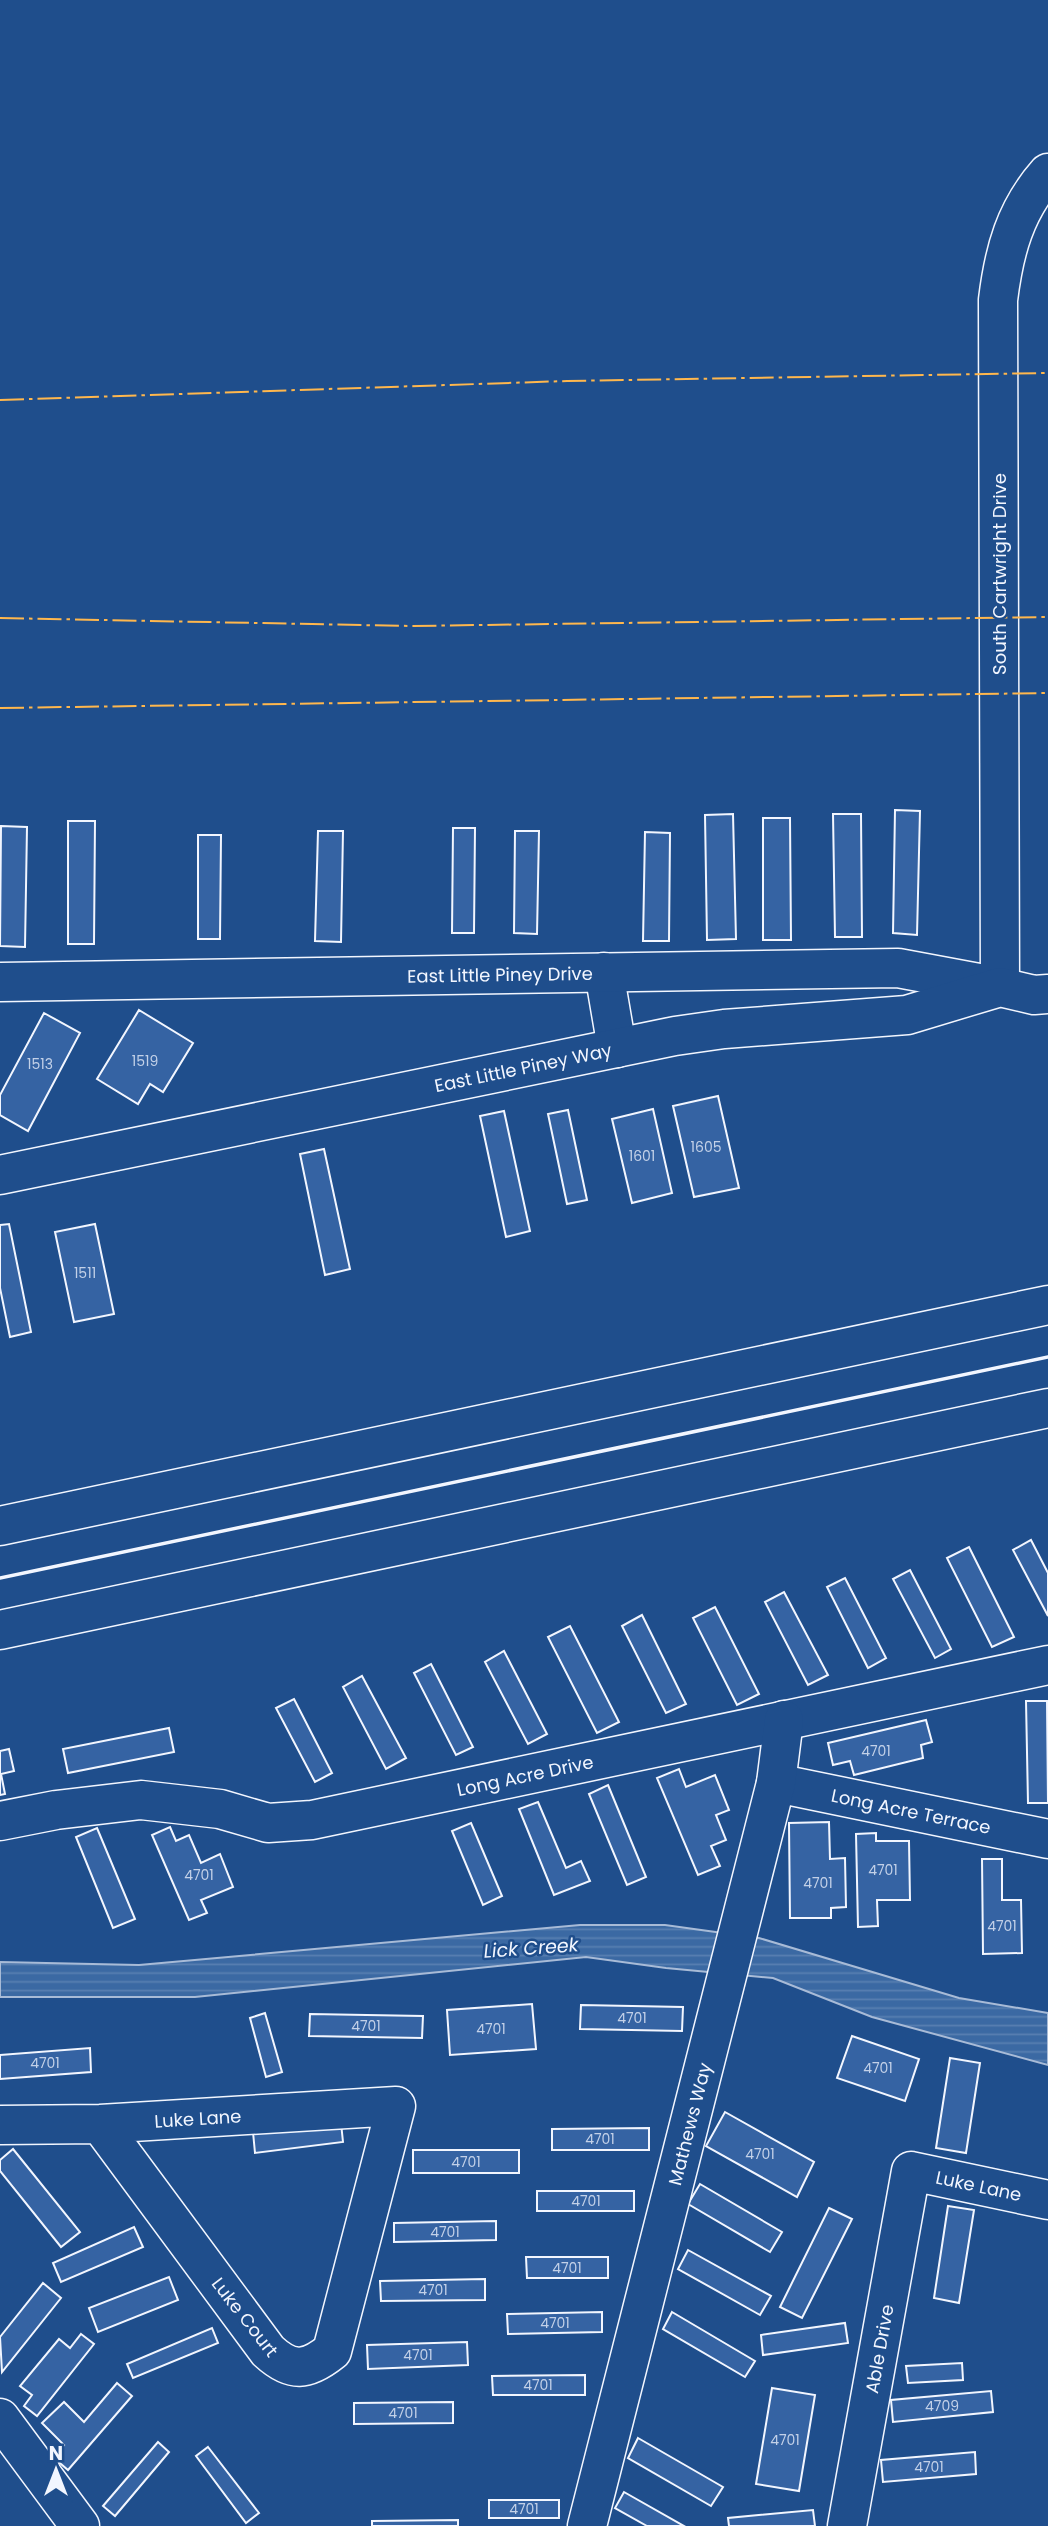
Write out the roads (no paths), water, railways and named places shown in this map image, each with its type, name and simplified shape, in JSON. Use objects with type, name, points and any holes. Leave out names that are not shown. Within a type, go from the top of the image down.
[{"type":"main road","name":"South Cartwright Drive","points":[[1000,987],[998,300],[1003,256],[1020,211],[1048,173]]},
{"type":"main road","name":"East Little Piney Drive","points":[[0,982],[898,968],[1000,987]]},
{"type":"main road","points":[[604,972],[617,1048]]},
{"type":"main road","points":[[1000,987],[1034,995],[1048,994]]},
{"type":"main road","name":"East Little Piney Way","points":[[0,1175],[617,1048],[724,1029],[914,1014],[1000,987]]},
{"type":"main road","points":[[0,1526],[1048,1305]]},
{"type":"main road","points":[[0,1630],[1048,1408]]},
{"type":"main road","name":"Long Acre Drive","points":[[0,1821],[56,1810],[157,1801],[220,1809],[268,1823],[294,1823],[1048,1665]]},
{"type":"main road","name":"Mathews Way","points":[[587,2526],[776,1783],[784,1720]]},
{"type":"main road","name":"Long Acre Terrace","points":[[776,1783],[1048,1839]]},
{"type":"main road","name":"Luke Lane","points":[[0,2124],[100,2124],[396,2106]]},
{"type":"main road","name":"Luke Court","points":[[100,2124],[268,2351],[282,2364],[309,2366],[318,2364],[332,2351],[336,2341],[396,2106]]},
{"type":"main road","name":"Luke Lane","points":[[911,2171],[1048,2200]]},
{"type":"main road","name":"Able Drive","points":[[847,2526],[911,2171]]},
{"type":"main road","points":[[0,2418],[80,2526]]},
{"type":"water","name":"Lick Creek","points":[[580,1925],[665,1925],[759,1938],[959,1998],[1048,2013],[1048,2065],[872,2017],[773,1978],[586,1957],[195,1997],[0,1997],[0,1962],[139,1965]]}]
